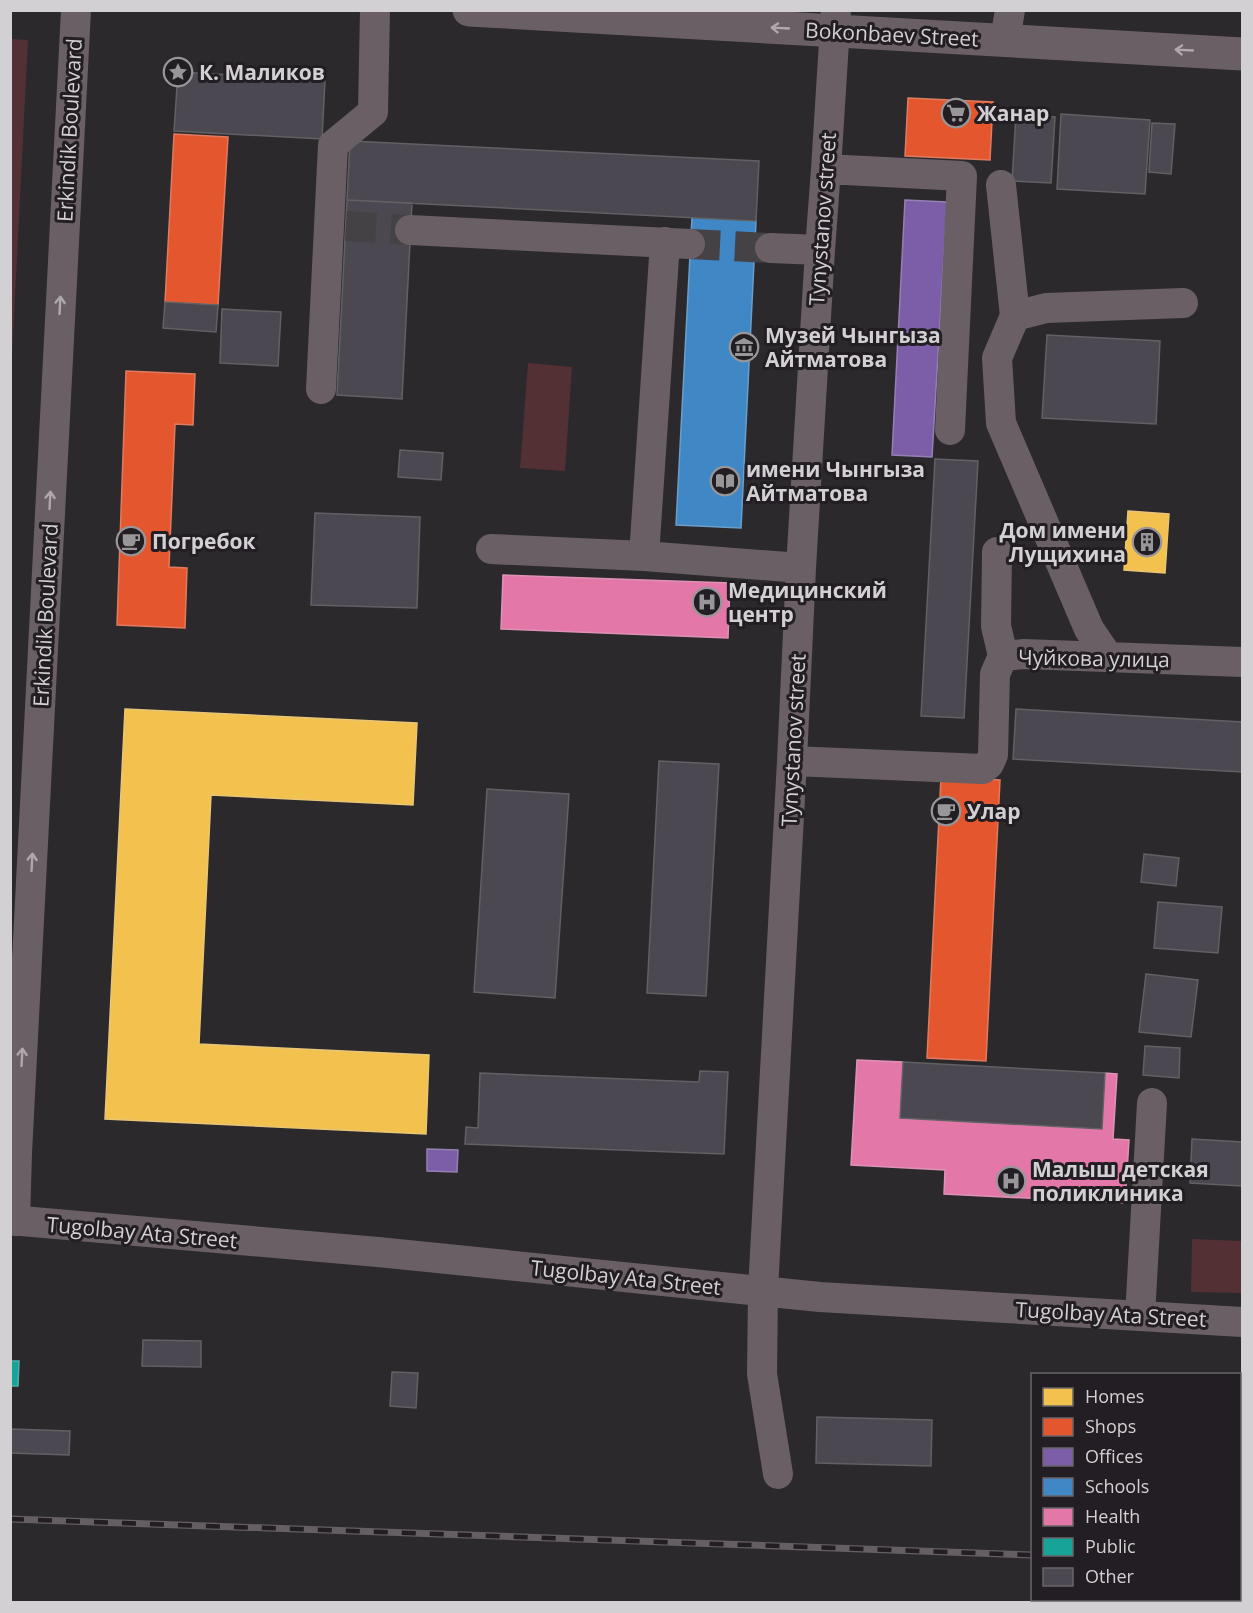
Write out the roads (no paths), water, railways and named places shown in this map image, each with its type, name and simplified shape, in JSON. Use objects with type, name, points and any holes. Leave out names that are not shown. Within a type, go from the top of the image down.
[{"type":"main road","name":"Bokonbaev Street","points":[[469,10],[1008,25],[1242,54]]},
{"type":"street","name":"Erkindik Boulevard","points":[[13,1220],[76,10]]},
{"type":"street","points":[[321,389],[333,145],[373,112],[375,10]]},
{"type":"street","name":"Tynystanov street","points":[[778,1474],[762,1374],[763,1290],[801,568],[835,21]]},
{"type":"street","points":[[826,170],[962,176],[950,430]]},
{"type":"street","points":[[1001,185],[1015,316],[997,358],[1001,423],[1089,629],[1108,657]]},
{"type":"street","points":[[410,230],[678,243],[644,556]]},
{"type":"street","points":[[770,248],[820,250]]},
{"type":"street","points":[[1015,316],[1046,308],[1183,303]]},
{"type":"street","points":[[491,549],[644,556],[801,568]]},
{"type":"street","points":[[997,552],[996,626],[1003,656]]},
{"type":"street","name":"Чуйкова улица","points":[[792,761],[983,769],[989,764],[993,755],[995,674],[1003,656],[1024,654],[1242,662]]},
{"type":"street","points":[[1140,1316],[1152,1103]]},
{"type":"street","name":"Tugolbay Ata Street","points":[[13,1220],[378,1252],[820,1296],[1242,1322]]},
{"type":"tunnel","points":[[346,226],[410,230]]},
{"type":"tunnel","points":[[690,244],[770,248]]},
{"type":"railway","points":[[10,1519],[1031,1555]]},
{"type":"place","name":"К. Маликов","points":[[178,72]]},
{"type":"place","name":"Жанар","points":[[956,113]]},
{"type":"place","name":"Музей Чынгыза Айтматова","points":[[744,347]]},
{"type":"place","name":"имени Чынгыза Айтматова","points":[[725,481]]},
{"type":"place","name":"Погребок","points":[[131,541]]},
{"type":"place","name":"Дом имени Лущихина","points":[[1147,542]]},
{"type":"place","name":"Медицинский центр","points":[[707,602]]},
{"type":"place","name":"Улар","points":[[946,811]]},
{"type":"place","name":"Малыш детская поликлиника","points":[[1011,1181]]}]
